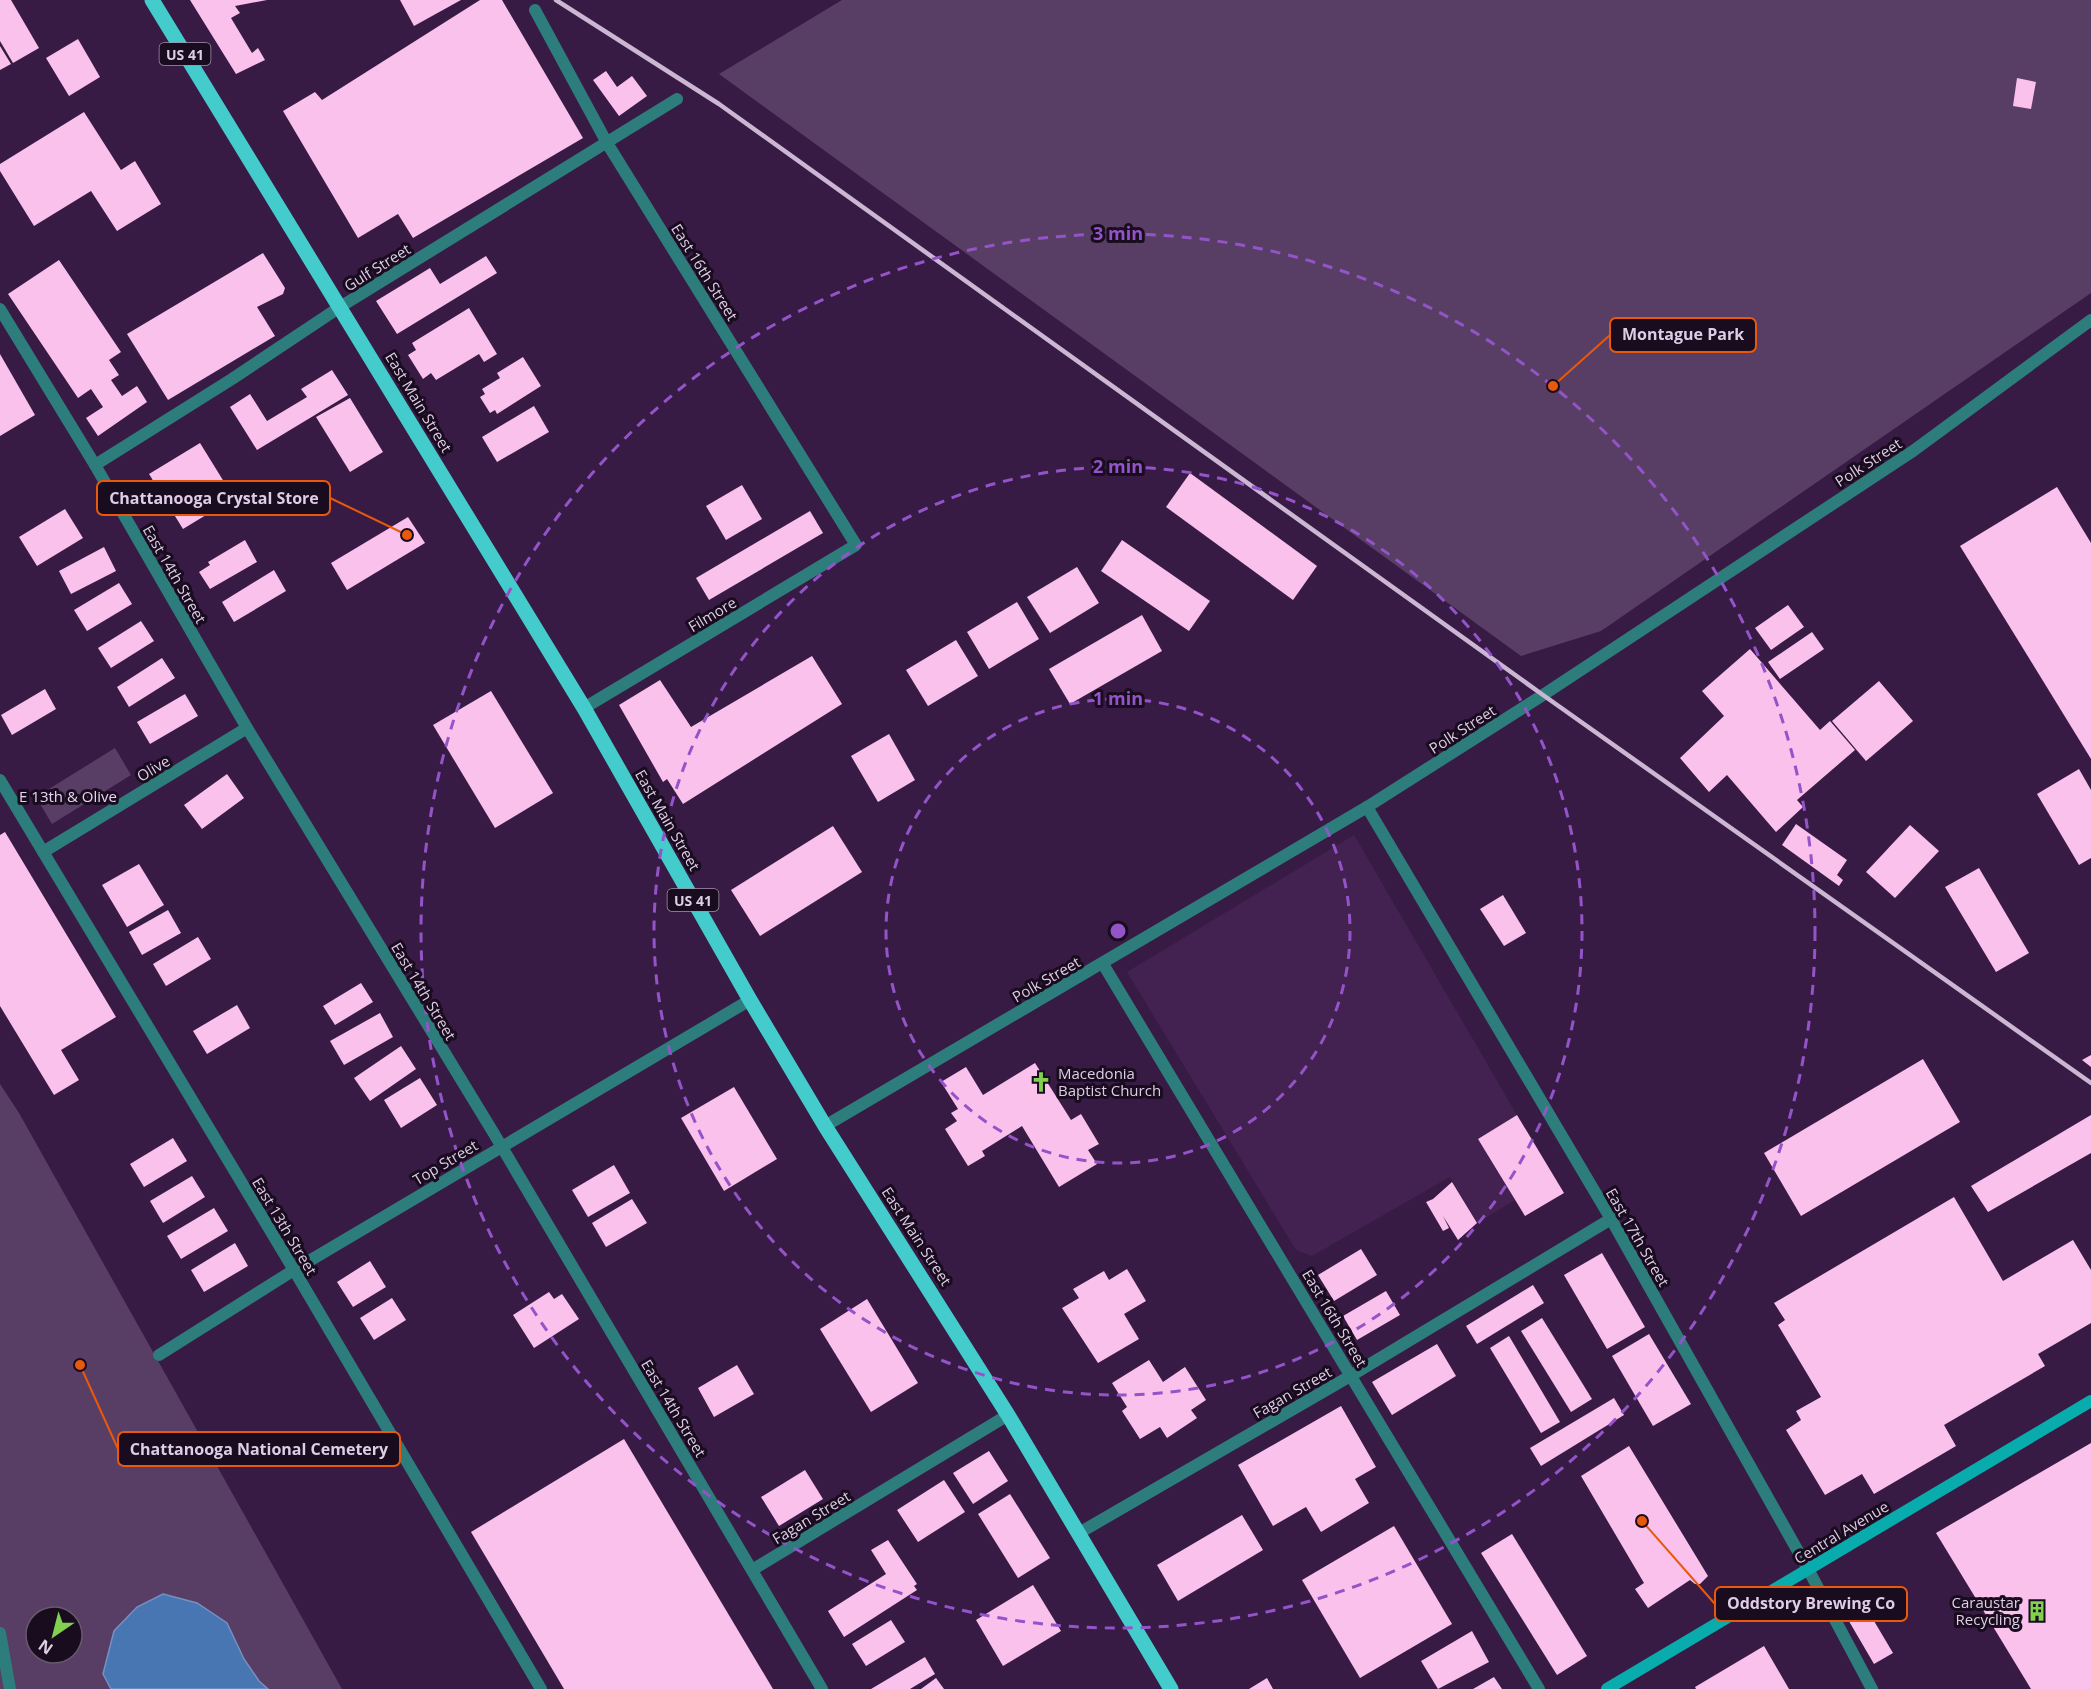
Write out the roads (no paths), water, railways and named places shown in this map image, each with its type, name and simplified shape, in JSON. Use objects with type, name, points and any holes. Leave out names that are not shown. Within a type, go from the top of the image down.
[{"type":"main road","name":"East Main Street","points":[[152,0],[584,708],[750,1000],[825,1126],[1008,1415],[1171,1689]]},
{"type":"main road","name":"Central Avenue","points":[[1607,1689],[2091,1401]]},
{"type":"street","name":"East 16th Street","points":[[535,10],[608,142],[856,545]]},
{"type":"street","name":"Gulf Street","points":[[95,465],[232,379],[340,307],[676,99]]},
{"type":"street","name":"East 14th Street","points":[[0,309],[95,465],[247,728],[501,1146],[822,1689]]},
{"type":"street","name":"Polk Street","points":[[825,1126],[1367,807],[1543,695],[1913,450],[2091,320]]},
{"type":"street","name":"Filmore","points":[[584,708],[856,545]]},
{"type":"street","name":"Olive","points":[[43,852],[247,728]]},
{"type":"street","name":"East 13th Street","points":[[0,780],[294,1270],[541,1689]]},
{"type":"street","name":"East 17th Street","points":[[1367,807],[1611,1219],[1808,1569],[1872,1689]]},
{"type":"street","name":"East 16th Street","points":[[1103,963],[1539,1689]]},
{"type":"street","name":"Top Street","points":[[159,1355],[294,1270],[750,1000]]},
{"type":"street","name":"Fagan Street","points":[[1079,1533],[1352,1375],[1611,1219]]},
{"type":"street","name":"Fagan Street","points":[[752,1570],[1008,1415]]},
{"type":"street","points":[[0,1633],[10,1689]]},
{"type":"water","points":[[163,1594],[197,1603],[227,1623],[244,1659],[259,1681],[268,1689],[111,1689],[103,1674],[114,1631],[137,1607]]},
{"type":"railway","points":[[556,0],[719,104],[1543,695],[2091,1083]]},
{"type":"place","name":"Montague Park","points":[[1553,386]]},
{"type":"place","name":"Chattanooga Crystal Store","points":[[407,535]]},
{"type":"place","name":"Macedonia Baptist Church","points":[[1041,1082]]},
{"type":"place","name":"Chattanooga National Cemetery","points":[[80,1365]]},
{"type":"place","name":"Oddstory Brewing Co","points":[[1642,1521]]},
{"type":"place","name":"Caraustar Recycling","points":[[2037,1611]]},
{"type":"park label","name":"E 13th & Olive","points":[[68,796]]}]
